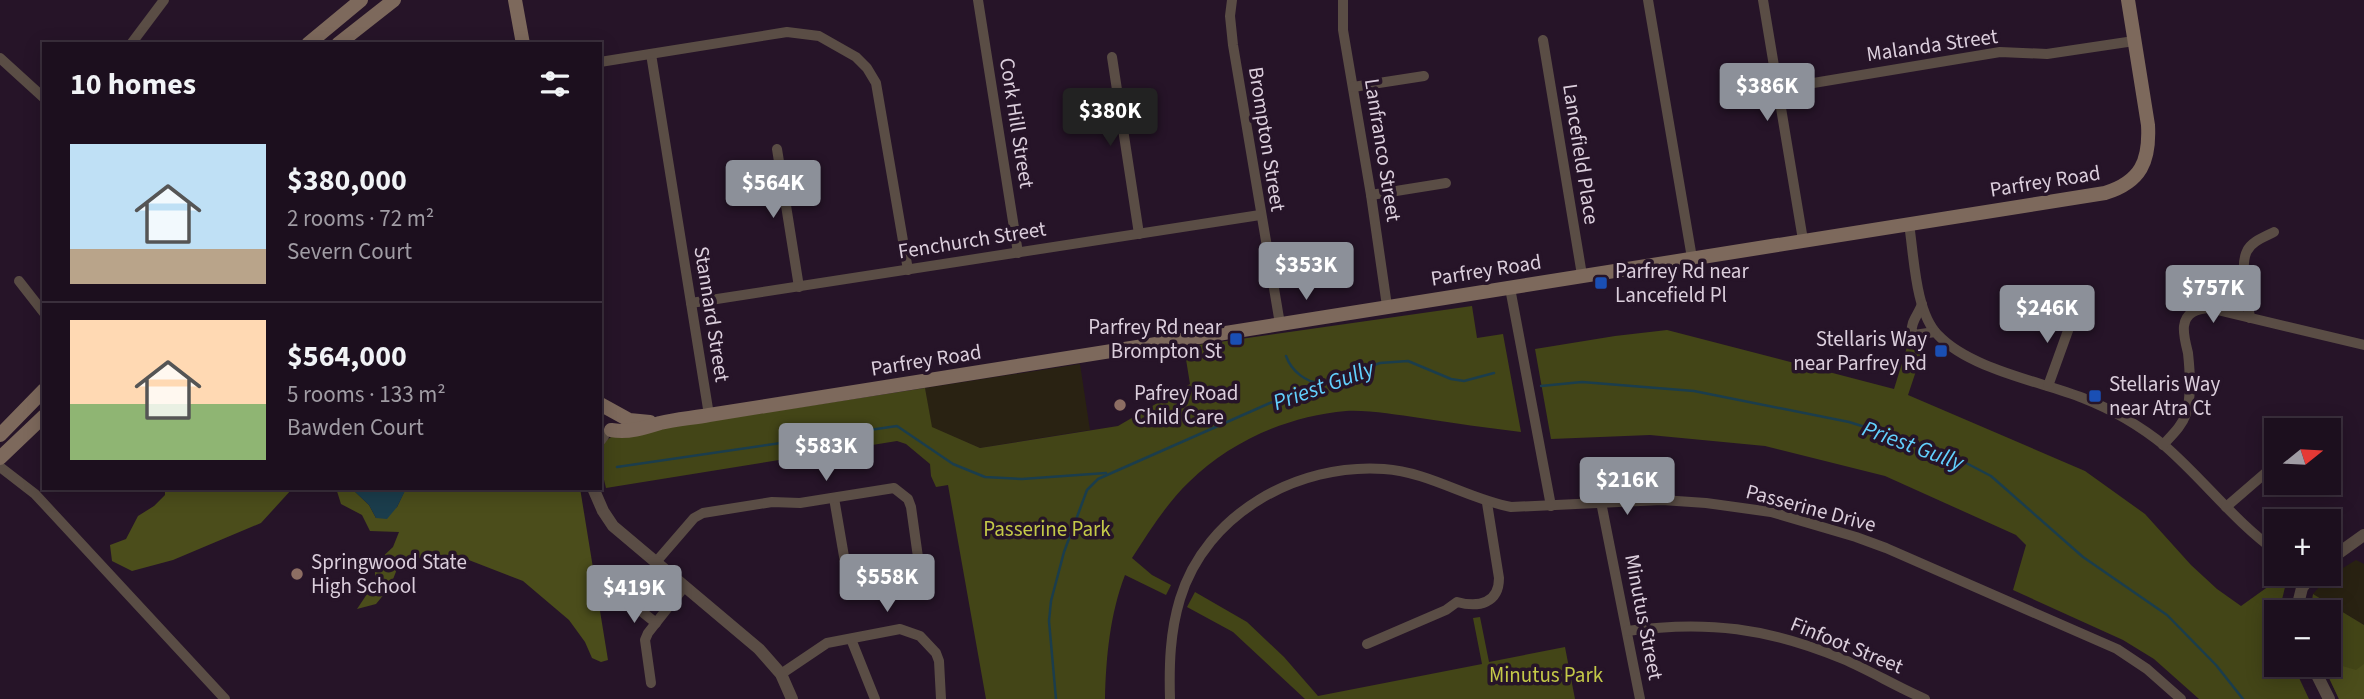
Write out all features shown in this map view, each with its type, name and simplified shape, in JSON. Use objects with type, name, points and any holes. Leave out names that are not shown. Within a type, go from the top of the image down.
[{"type":"main road","points":[[311,42],[361,0]]},
{"type":"main road","points":[[341,42],[394,0]]},
{"type":"main road","points":[[515,0],[523,42]]},
{"type":"main road","name":"Parfrey Road","points":[[604,435],[709,415],[2123,188],[2133,181],[2143,164],[2149,142],[2127,0]]},
{"type":"main road","points":[[0,435],[42,392]]},
{"type":"main road","points":[[604,435],[614,423],[606,408]]},
{"type":"main road","name":"Parfrey Road","points":[[606,408],[629,419],[659,424]]},
{"type":"main road","points":[[0,458],[42,418]]},
{"type":"street","points":[[132,42],[164,0]]},
{"type":"street","name":"Cork Hill Street","points":[[978,0],[1018,253]]},
{"type":"street","name":"Brompton Street","points":[[1232,0],[1230,16],[1233,44],[1280,324]]},
{"type":"street","name":"Lanfranco Street","points":[[1343,0],[1343,30],[1387,306]]},
{"type":"street","points":[[1648,0],[1692,258]]},
{"type":"street","points":[[1763,0],[1803,240]]},
{"type":"street","points":[[602,62],[787,32],[818,36],[856,57],[876,83],[908,270]]},
{"type":"street","name":"Lancefield Place","points":[[1543,40],[1582,275]]},
{"type":"street","name":"Malanda Street","points":[[1777,89],[2000,52],[2047,54],[2134,41]]},
{"type":"street","name":"Stannard Street","points":[[651,54],[709,415]]},
{"type":"street","points":[[1112,57],[1139,234]]},
{"type":"street","points":[[0,58],[42,95]]},
{"type":"street","points":[[1353,87],[1424,76]]},
{"type":"street","points":[[777,149],[799,287]]},
{"type":"street","points":[[1371,195],[1446,183]]},
{"type":"street","name":"Fenchurch Street","points":[[691,303],[1260,215]]},
{"type":"street","points":[[1909,224],[1922,304],[1935,332],[1965,356],[2084,398],[2111,411],[2163,445],[2264,543]]},
{"type":"street","points":[[2249,318],[2243,263],[2247,249],[2257,240],[2274,232]]},
{"type":"street","points":[[19,281],[42,310]]},
{"type":"street","points":[[1510,288],[1551,506]]},
{"type":"street","points":[[1922,304],[1911,327],[1912,332],[1921,336],[1935,332]]},
{"type":"street","points":[[2163,445],[2186,415],[2190,367],[2184,327],[2188,316],[2196,309],[2208,308],[2364,345]]},
{"type":"street","points":[[2049,386],[2074,314]]},
{"type":"street","points":[[0,467],[35,494],[225,699]]},
{"type":"street","name":"Passerine Drive","points":[[1170,699],[1171,632],[1180,597],[1208,546],[1251,504],[1278,488],[1316,474],[1350,469],[1386,469],[1423,477],[1487,503],[1511,507],[1662,500],[1770,512],[1856,537],[2117,649],[2147,669],[2181,699]]},
{"type":"street","points":[[2226,507],[2264,474]]},
{"type":"street","points":[[656,562],[694,518],[703,513],[772,502],[800,503],[887,487],[894,488],[908,499],[923,593]]},
{"type":"street","points":[[594,490],[613,526],[759,649],[780,674],[792,699]]},
{"type":"street","points":[[834,498],[846,568]]},
{"type":"street","name":"Minutus Street","points":[[1601,502],[1640,699]]},
{"type":"street","points":[[1367,644],[1446,610],[1457,602],[1488,602],[1495,597],[1499,588],[1487,503]]},
{"type":"street","points":[[2341,553],[2362,542]]},
{"type":"street","points":[[605,582],[656,623]]},
{"type":"street","points":[[651,683],[645,640],[685,586]]},
{"type":"street","name":"Finfoot Street","points":[[1627,631],[1693,625],[1726,626],[1757,632],[1799,643],[1844,660],[1925,699]]},
{"type":"street","points":[[780,674],[819,647],[900,629],[920,636],[936,653],[941,699]]},
{"type":"street","points":[[851,639],[875,699]]},
{"type":"street","points":[[2314,677],[2320,699]]},
{"type":"street","points":[[2317,677],[2329,699]]},
{"type":"shaded area","points":[[1080,364],[1090,430],[980,448],[931,427],[925,388]]},
{"type":"shaded area","points":[[165,490],[291,490],[261,523],[173,560],[132,571],[112,561],[110,545],[126,539],[138,516],[165,495]]},
{"type":"shaded area","points":[[337,490],[353,490],[369,505],[376,518],[397,507],[405,490],[580,490],[608,660],[601,662],[592,658],[585,642],[569,620],[523,581],[461,557],[412,558],[397,569],[390,587],[376,604],[357,609],[375,582],[375,564],[393,547],[399,532],[370,531],[362,515],[341,504]]},
{"type":"shaded area","points":[[2356,560],[2364,564],[2364,625],[2341,611],[2341,600],[2323,600],[2313,594],[2320,586],[2341,586],[2341,569]]},
{"type":"shaded area","points":[[2364,664],[2364,699],[2339,699],[2329,677],[2341,677],[2341,666],[2356,670]]},
{"type":"green space","name":"Passerine Park","points":[[1472,306],[1477,338],[1503,334],[1521,432],[1383,413],[1346,411],[1303,418],[1282,425],[1223,454],[1205,467],[1173,499],[1132,558],[1152,575],[1171,585],[1166,595],[1125,575],[1110,636],[1105,699],[986,699],[948,485],[936,487],[930,464],[906,444],[897,441],[606,488],[602,470],[602,446],[613,436],[925,388],[932,427],[980,448],[1118,426],[1190,384],[1184,347]]},
{"type":"green space","points":[[1667,330],[1894,389],[1907,347],[1922,353],[1908,395],[2085,471],[2145,514],[2191,565],[2241,606],[2269,586],[2285,586],[2282,600],[2264,600],[2264,677],[2299,677],[2309,699],[2199,699],[2154,659],[2123,640],[2013,590],[2026,545],[2016,535],[1885,476],[1765,446],[1650,435],[1551,439],[1535,349]]},
{"type":"green space","name":"Minutus Park","points":[[1195,592],[1247,622],[1284,657],[1318,696],[1482,664],[1473,618],[1480,617],[1489,662],[1565,647],[1575,699],[1305,699],[1233,632],[1187,607]]},
{"type":"green space","points":[[2313,594],[2323,600],[2312,600]]},
{"type":"green space","points":[[2341,611],[2364,625],[2364,699],[2339,699],[2329,677],[2341,677]]},
{"type":"water","points":[[353,490],[406,490],[387,519],[376,518],[369,505]]},
{"type":"waterway","points":[[1286,356],[1300,375],[1311,381],[1323,382]]},
{"type":"waterway","name":"Priest Gully","points":[[1056,699],[1049,621],[1051,601],[1064,552],[1087,490],[1098,479],[1270,403],[1380,363],[1408,361],[1451,379],[1464,381],[1494,373]]},
{"type":"waterway","name":"Priest Gully","points":[[1541,386],[1582,382],[1694,391],[1849,422],[1945,452],[1991,476],[2083,557],[2167,615],[2216,665],[2243,699]]},
{"type":"waterway","points":[[617,467],[897,426],[953,464],[985,477],[1022,479],[1106,473]]},
{"type":"place","name":"Parfrey Rd near Lancefield Pl","points":[[1601,283]]},
{"type":"place","name":"Parfrey Rd near Brompton St","points":[[1236,339]]},
{"type":"place","name":"Stellaris Way near Parfrey Rd","points":[[1941,351]]},
{"type":"place","name":"Stellaris Way near Atra Ct","points":[[2095,396]]},
{"type":"place","name":"Pafrey Road Child Care","points":[[1120,405]]},
{"type":"place","name":"Springwood State High School","points":[[297,574]]}]
